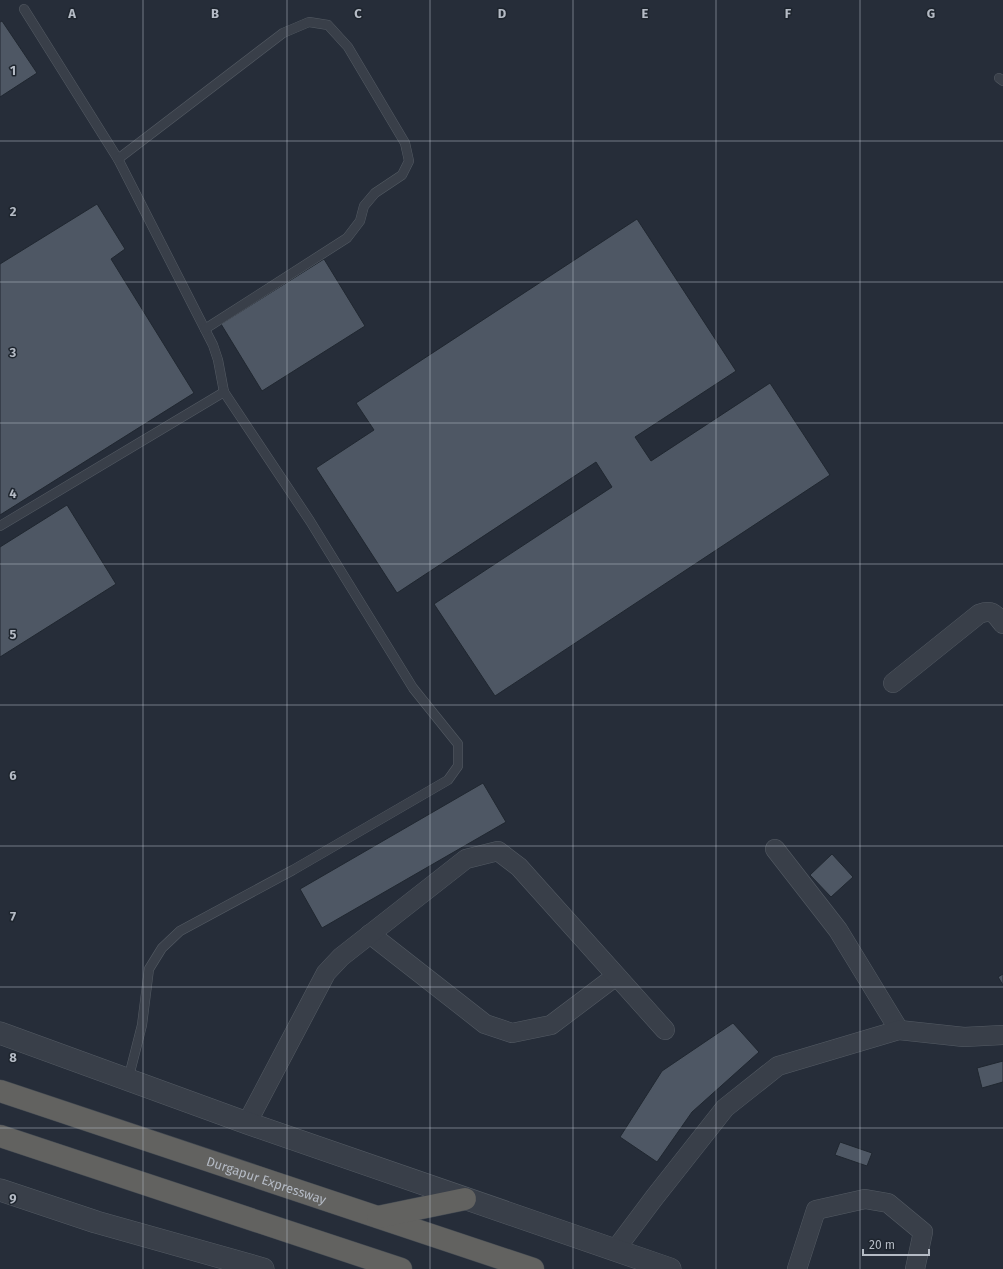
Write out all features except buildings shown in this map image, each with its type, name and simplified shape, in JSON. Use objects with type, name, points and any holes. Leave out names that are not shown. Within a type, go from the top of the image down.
[{"type":"highway","name":"Durgapur Expressway","points":[[0,1091],[533,1269]]},
{"type":"highway","points":[[0,1136],[402,1269]]},
{"type":"highway","points":[[377,1217],[465,1199]]},
{"type":"street","points":[[893,683],[979,614],[992,612],[1003,624]]},
{"type":"street","points":[[775,848],[838,930],[899,1030]]},
{"type":"street","points":[[247,1123],[326,973],[341,957],[466,859],[498,851],[519,867],[665,1030]]},
{"type":"street","points":[[370,934],[485,1024],[512,1034],[551,1026],[616,976]]},
{"type":"street","points":[[615,1250],[725,1108],[778,1066],[899,1030],[964,1037],[1003,1036]]},
{"type":"street","points":[[0,1033],[247,1123],[670,1269]]},
{"type":"street","points":[[0,1190],[96,1222],[263,1269]]},
{"type":"street","points":[[797,1269],[816,1210],[865,1199],[888,1203],[923,1232],[915,1269]]},
{"type":"lane","points":[[24,9],[118,159],[206,329],[218,360],[224,392],[310,521],[413,688],[458,744],[458,766],[448,780],[293,870],[180,931],[162,948],[149,969],[142,1025],[128,1080]]},
{"type":"lane","points":[[118,159],[283,33],[309,22],[328,25],[348,47],[405,143],[409,161],[402,175],[375,193],[364,206],[360,221],[347,238],[206,329]]},
{"type":"lane","points":[[0,526],[224,392]]}]
